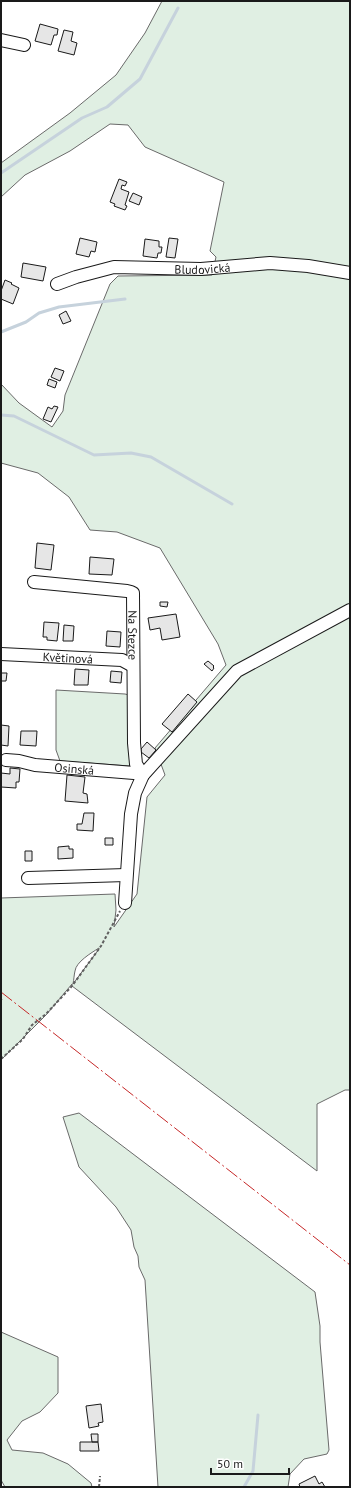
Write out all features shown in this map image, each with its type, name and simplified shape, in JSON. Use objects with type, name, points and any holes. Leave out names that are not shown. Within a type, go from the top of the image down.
[{"type":"street","points":[[1,40],[24,45]]},
{"type":"street","name":"Bludovická","points":[[56,284],[82,275],[114,267],[201,269],[270,263],[308,266],[350,272]]},
{"type":"street","name":"Na Stezce","points":[[34,582],[133,593],[134,755],[136,764],[143,775]]},
{"type":"street","points":[[125,903],[131,814],[135,793],[143,775],[237,671],[350,610]]},
{"type":"street","name":"Květinová","points":[[1,654],[122,660],[133,666]]},
{"type":"street","name":"Osinská","points":[[6,760],[19,761],[35,765],[134,772],[143,775]]},
{"type":"street","points":[[28,878],[126,875]]},
{"type":"path","points":[[1,1059],[23,1039],[32,1025],[46,1014],[72,986],[101,946],[125,903]]},
{"type":"path","points":[[99,1487],[100,1476]]},
{"type":"green space","points":[[162,1],[350,1],[350,1090],[345,1090],[317,1104],[317,1171],[72,986],[72,984],[46,1015],[1,1060],[1,898],[115,894],[116,910],[114,927],[137,894],[147,797],[165,775],[155,748],[226,665],[218,644],[160,548],[117,532],[90,530],[69,497],[38,473],[1,463],[1,384],[19,403],[52,427],[63,411],[65,395],[110,284],[118,276],[212,275],[216,257],[210,251],[224,182],[145,147],[128,125],[110,124],[70,151],[25,175],[1,197],[1,163],[70,113],[116,75],[145,33]],"holes":[[[99,949],[73,984],[75,971],[78,964],[88,955]]]},
{"type":"green space","points":[[56,690],[129,695],[130,766],[60,761],[56,750]]},
{"type":"green space","points":[[79,1113],[315,1292],[320,1326],[329,1450],[327,1454],[304,1459],[290,1474],[288,1487],[158,1487],[145,1280],[139,1267],[138,1256],[134,1247],[131,1230],[116,1207],[79,1167],[63,1117]]},
{"type":"green space","points":[[1,1332],[58,1357],[58,1393],[40,1412],[22,1421],[7,1440],[12,1450],[43,1453],[68,1464],[91,1483],[92,1487],[5,1487],[1,1480]]},
{"type":"building","points":[[40,24],[58,29],[57,35],[54,35],[51,45],[35,41]]},
{"type":"building","points":[[64,30],[73,32],[71,41],[77,43],[74,55],[58,51]]},
{"type":"building","points":[[119,179],[127,182],[125,186],[122,185],[121,189],[129,192],[125,210],[114,206],[115,204],[110,202]]},
{"type":"building","points":[[133,193],[142,197],[139,205],[129,201]]},
{"type":"building","points":[[80,238],[97,242],[95,252],[91,251],[89,257],[76,254]]},
{"type":"building","points":[[169,238],[178,239],[175,258],[166,257]]},
{"type":"building","points":[[145,239],[159,241],[159,247],[162,247],[161,253],[158,253],[157,258],[143,256]]},
{"type":"building","points":[[23,263],[46,267],[43,281],[21,277]]},
{"type":"building","points":[[5,280],[19,288],[13,304],[1,299],[1,291]]},
{"type":"building","points":[[66,311],[71,321],[63,324],[59,315]]},
{"type":"building","points":[[55,368],[64,371],[60,381],[51,377]]},
{"type":"building","points":[[49,379],[57,382],[55,388],[47,385]]},
{"type":"building","points":[[54,406],[58,407],[51,422],[43,419],[48,407],[52,409]]},
{"type":"building","points":[[37,543],[54,545],[51,570],[35,568]]},
{"type":"building","points":[[90,557],[114,559],[112,575],[89,574]]},
{"type":"building","points":[[160,602],[168,602],[167,607],[160,606]]},
{"type":"building","points":[[176,614],[180,637],[162,640],[160,628],[150,630],[148,618]]},
{"type":"building","points":[[44,622],[59,623],[57,641],[47,640],[47,637],[43,637]]},
{"type":"building","points":[[64,625],[74,626],[73,641],[63,641]]},
{"type":"building","points":[[107,631],[121,632],[120,647],[106,646]]},
{"type":"building","points":[[208,661],[214,666],[212,671],[204,664]]},
{"type":"building","points":[[75,669],[89,670],[88,685],[74,685]]},
{"type":"building","points":[[111,671],[122,672],[121,683],[110,682]]},
{"type":"building","points":[[1,673],[7,673],[6,681],[1,681]]},
{"type":"building","points":[[188,694],[197,702],[172,732],[162,724]]},
{"type":"building","points":[[1,725],[9,726],[8,746],[1,745]]},
{"type":"building","points":[[21,731],[37,731],[36,746],[20,745]]},
{"type":"building","points":[[147,742],[156,750],[149,758],[141,752],[141,749]]},
{"type":"building","points":[[10,768],[20,769],[19,782],[16,782],[16,788],[1,787],[1,773],[10,774]]},
{"type":"building","points":[[67,775],[85,777],[83,793],[87,794],[88,803],[65,801]]},
{"type":"building","points":[[84,813],[94,813],[93,831],[77,830],[77,824],[82,824]]},
{"type":"building","points":[[105,838],[113,838],[113,845],[105,845]]},
{"type":"building","points":[[69,846],[69,849],[73,849],[73,858],[58,859],[58,847]]},
{"type":"building","points":[[25,851],[32,851],[32,861],[25,861]]},
{"type":"building","points":[[101,1404],[103,1422],[98,1423],[99,1426],[89,1428],[86,1406]]},
{"type":"building","points":[[91,1434],[98,1434],[98,1442],[92,1442]]},
{"type":"building","points":[[80,1442],[98,1442],[99,1451],[80,1451]]},
{"type":"building","points":[[315,1476],[319,1484],[322,1482],[325,1487],[300,1487],[299,1484]]},
{"type":"waterway","points":[[1,173],[82,118],[107,107],[140,79],[178,8]]},
{"type":"waterway","points":[[1,332],[26,322],[39,313],[59,307],[125,299]]},
{"type":"waterway","points":[[1,415],[14,416],[94,455],[131,453],[151,457],[232,504]]},
{"type":"waterway","points":[[244,1487],[253,1471],[258,1415]]},
{"type":"power","points":[[1,992],[350,1265]]}]
